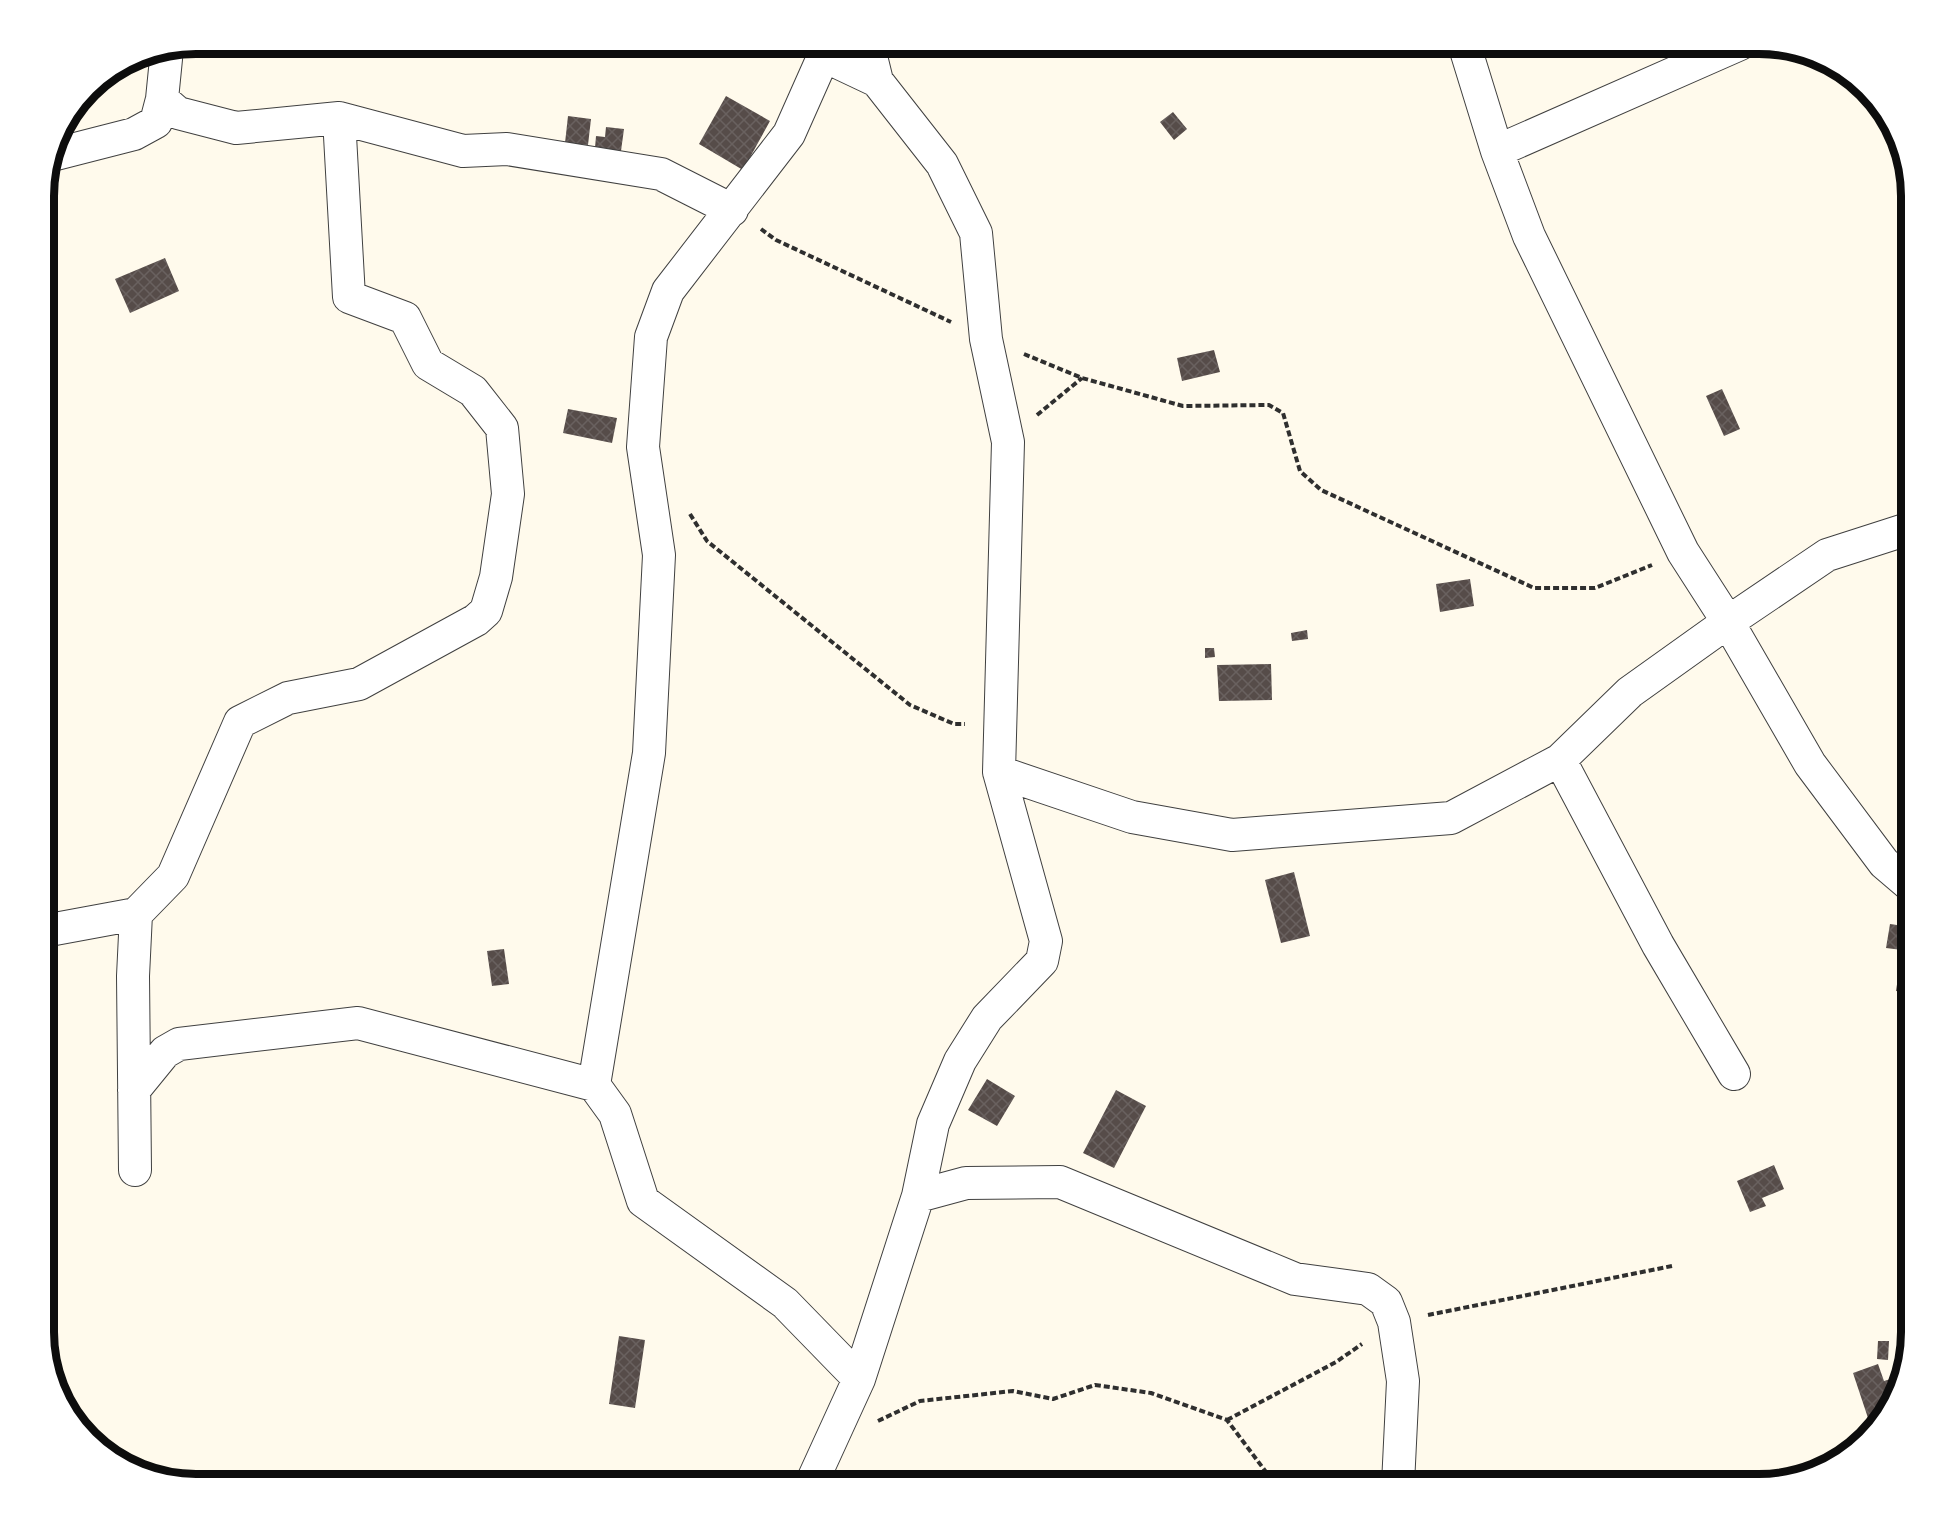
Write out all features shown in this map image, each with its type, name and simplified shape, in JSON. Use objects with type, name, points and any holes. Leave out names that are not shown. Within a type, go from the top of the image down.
[{"type":"street","points":[[594,1085],[649,753],[659,555],[643,447],[651,337],[668,291],[789,134],[824,54]]},
{"type":"street","points":[[816,1474],[859,1379],[918,1196],[933,1124],[960,1061],[987,1018],[1042,961],[1046,941],[999,772],[1008,442],[986,339],[976,233],[942,164],[877,81],[833,54]]},
{"type":"street","points":[[870,54],[877,81]]},
{"type":"street","points":[[1467,54],[1497,151],[1529,236],[1683,552],[1728,622],[1810,764],[1884,863],[1901,877]]},
{"type":"street","points":[[1497,151],[1717,54]]},
{"type":"street","points":[[61,153],[134,134],[156,122],[162,99],[166,58]]},
{"type":"street","points":[[162,99],[178,113],[236,128],[339,118],[463,151],[507,149],[662,174],[732,210]]},
{"type":"street","points":[[54,929],[136,914],[174,876],[240,722],[288,698],[359,684],[476,620],[486,611],[496,578],[508,494],[502,428],[473,391],[428,364],[405,318],[349,297],[339,118]]},
{"type":"street","points":[[999,772],[1132,817],[1232,835],[1451,818],[1560,760],[1630,692],[1827,555],[1901,531]]},
{"type":"street","points":[[1560,760],[1658,945],[1734,1074]]},
{"type":"street","points":[[135,1170],[133,976],[136,914]]},
{"type":"street","points":[[134,1090],[165,1052],[179,1044],[358,1023],[594,1085],[615,1114],[643,1201],[785,1303],[859,1379]]},
{"type":"street","points":[[918,1196],[966,1183],[1060,1182],[1295,1279],[1368,1289],[1386,1302],[1394,1322],[1403,1382],[1399,1474]]},
{"type":"path","points":[[732,210],[776,240],[986,339],[1082,378],[1183,406],[1269,405],[1283,413],[1300,471],[1321,490],[1534,588],[1595,588],[1683,552]]},
{"type":"path","points":[[1008,442],[1082,378]]},
{"type":"path","points":[[688,511],[706,542],[910,705],[954,724],[999,725]]},
{"type":"path","points":[[1227,1420],[1336,1362],[1394,1322],[1672,1266]]},
{"type":"path","points":[[831,1444],[920,1401],[1014,1391],[1053,1399],[1095,1385],[1151,1393],[1227,1420],[1267,1474]]},
{"type":"building","points":[[726,96],[770,121],[743,170],[699,144]]},
{"type":"building","points":[[1173,112],[1187,129],[1174,140],[1160,122]]},
{"type":"building","points":[[568,116],[591,119],[588,145],[565,143]]},
{"type":"building","points":[[606,127],[624,129],[621,151],[595,148],[596,136],[605,137]]},
{"type":"building","points":[[165,258],[179,291],[130,313],[115,279]]},
{"type":"building","points":[[1214,350],[1220,372],[1182,381],[1177,358]]},
{"type":"building","points":[[1722,389],[1740,429],[1724,436],[1706,396]]},
{"type":"building","points":[[568,409],[617,418],[612,443],[563,433]]},
{"type":"building","points":[[1470,579],[1474,606],[1440,612],[1436,584]]},
{"type":"building","points":[[1307,630],[1308,639],[1292,641],[1291,633]]},
{"type":"building","points":[[1205,648],[1214,648],[1215,657],[1205,658]]},
{"type":"building","points":[[1271,664],[1272,700],[1219,701],[1217,665]]},
{"type":"building","points":[[1294,872],[1310,936],[1281,943],[1265,880]]},
{"type":"building","points":[[1890,924],[1901,926],[1901,950],[1886,948]]},
{"type":"building","points":[[504,949],[509,984],[492,986],[487,951]]},
{"type":"building","points":[[1901,957],[1901,992],[1896,991]]},
{"type":"building","points":[[987,1079],[1015,1096],[997,1126],[968,1110]]},
{"type":"building","points":[[1116,1090],[1146,1106],[1114,1168],[1083,1153]]},
{"type":"building","points":[[1774,1165],[1784,1189],[1762,1198],[1766,1206],[1750,1212],[1737,1181]]},
{"type":"building","points":[[619,1336],[645,1340],[635,1408],[609,1404]]},
{"type":"building","points":[[1878,1341],[1889,1341],[1888,1360],[1877,1359]]},
{"type":"building","points":[[1878,1364],[1884,1381],[1893,1378],[1873,1416],[1868,1418],[1853,1373]]}]
